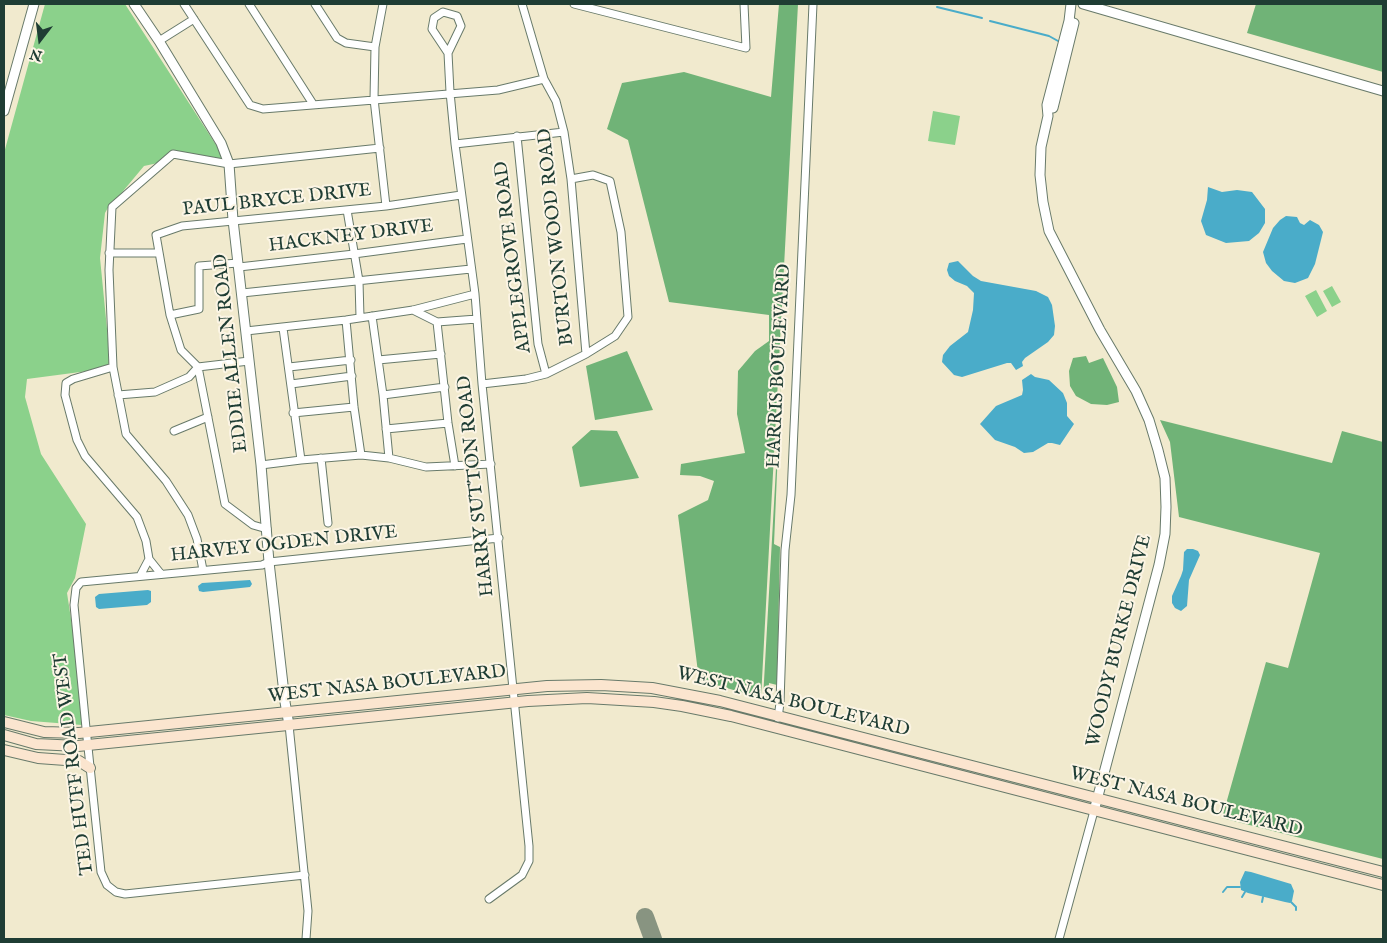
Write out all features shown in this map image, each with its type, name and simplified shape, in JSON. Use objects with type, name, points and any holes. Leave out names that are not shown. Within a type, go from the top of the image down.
[{"type":"main road","name":"WEST NASA BOULEVARD","points":[[4,722],[44,732],[86,733],[514,689],[575,685],[652,688],[720,700],[1383,872]]},
{"type":"main road","name":"WEST NASA BOULEVARD","points":[[4,736],[46,745],[88,746],[515,702],[587,698],[654,702],[701,710],[775,728],[1383,886]]},
{"type":"main road","points":[[874,754],[877,741]]},
{"type":"main road","points":[[4,750],[38,758],[79,761],[90,768]]},
{"type":"street","points":[[4,112],[34,4]]},
{"type":"street","name":"EDDIE ALLEN ROAD","points":[[134,4],[221,143],[229,164],[233,220],[269,562],[289,725]]},
{"type":"street","points":[[184,4],[250,105],[263,109],[450,92],[498,90],[544,79]]},
{"type":"street","points":[[249,4],[312,104]]},
{"type":"street","points":[[315,4],[337,38],[346,43],[375,47]]},
{"type":"street","points":[[383,4],[375,47],[374,99],[386,206]]},
{"type":"street","name":"BURTON WOOD ROAD","points":[[522,4],[544,79],[556,101],[564,132],[571,179],[586,354]]},
{"type":"street","points":[[574,4],[746,48],[744,4]]},
{"type":"street","name":"HARRIS BOULEVARD","points":[[775,728],[780,703],[786,543],[791,495],[813,4]]},
{"type":"street","name":"WOODY BURKE DRIVE","points":[[1048,116],[1047,105],[1069,21],[1071,4]]},
{"type":"street","name":"WOODY BURKE DRIVE","points":[[1077,4],[1072,35],[1052,109],[1048,116],[1041,147],[1040,175],[1043,202],[1049,231],[1100,330],[1136,391],[1151,428],[1164,478],[1165,531],[1159,565],[1094,811]]},
{"type":"street","points":[[1083,4],[1383,91]]},
{"type":"street","name":"HARRY SUTTON ROAD","points":[[448,53],[432,29],[434,18],[443,12],[456,16],[461,26],[448,53],[450,92],[461,195],[475,294],[482,384],[529,840],[529,861],[522,875],[489,898]]},
{"type":"street","points":[[159,42],[194,18]]},
{"type":"street","points":[[455,144],[564,132]]},
{"type":"street","name":"APPLEGROVE ROAD","points":[[517,136],[538,344],[546,374]]},
{"type":"street","points":[[203,570],[197,539],[188,515],[166,481],[126,434],[112,367],[109,254],[112,207],[173,154],[229,164],[380,148]]},
{"type":"street","points":[[482,384],[526,379],[546,374],[586,354],[615,336],[628,318],[621,232],[610,181],[593,176],[571,179]]},
{"type":"street","name":"PAUL BRYCE DRIVE","points":[[198,367],[181,350],[170,315],[156,235],[182,226],[386,206],[461,195]]},
{"type":"street","points":[[347,210],[358,281],[360,317]]},
{"type":"street","name":"HACKNEY DRIVE","points":[[170,315],[199,309],[199,266],[238,265],[354,254],[467,238]]},
{"type":"street","points":[[109,254],[159,253]]},
{"type":"street","points":[[242,293],[471,269]]},
{"type":"street","points":[[246,331],[284,328],[413,310],[475,294]]},
{"type":"street","points":[[413,310],[437,322],[477,319]]},
{"type":"street","points":[[372,316],[383,395],[389,458]]},
{"type":"street","points":[[346,320],[354,406],[361,455]]},
{"type":"street","points":[[437,322],[448,423],[455,466]]},
{"type":"street","points":[[284,328],[300,460]]},
{"type":"street","points":[[378,360],[441,354]]},
{"type":"street","points":[[289,367],[350,360]]},
{"type":"street","points":[[118,395],[155,392],[189,377],[198,367],[249,361]]},
{"type":"street","points":[[112,367],[66,383],[65,395],[77,440],[85,456],[137,517],[146,541],[149,559],[161,574]]},
{"type":"street","points":[[198,367],[225,504],[253,525],[266,529]]},
{"type":"street","points":[[291,384],[352,376]]},
{"type":"street","points":[[383,395],[444,387]]},
{"type":"street","points":[[293,413],[354,406]]},
{"type":"street","points":[[174,431],[208,417]]},
{"type":"street","points":[[386,429],[448,423]]},
{"type":"street","points":[[260,465],[361,455],[389,458],[426,467],[491,464]]},
{"type":"street","points":[[321,458],[328,523]]},
{"type":"street","name":"HARVEY OGDEN DRIVE","points":[[76,588],[81,582],[499,538]]},
{"type":"street","points":[[140,576],[149,559]]},
{"type":"street","name":"TED HUFF ROAD WEST","points":[[76,588],[74,605],[86,733],[101,872],[107,885],[116,892],[126,894],[305,875]]},
{"type":"street","points":[[289,725],[305,875],[308,916],[306,939]]},
{"type":"street","points":[[1060,939],[1094,811]]},
{"type":"green space","points":[[45,4],[125,4],[220,151],[223,159],[174,151],[158,163],[144,166],[110,204],[105,213],[100,258],[109,365],[88,371],[27,379],[25,397],[41,454],[86,524],[75,578],[67,593],[75,645],[82,725],[31,721],[4,715],[4,153]]},
{"type":"green space","points":[[779,4],[798,4],[761,698],[699,680],[678,515],[708,500],[714,481],[700,476],[680,475],[681,464],[745,453],[737,414],[738,371],[755,351],[769,341],[769,315],[669,302],[628,140],[607,129],[622,83],[684,72],[771,97]]},
{"type":"green space","points":[[1256,4],[1383,4],[1383,72],[1247,33]]},
{"type":"green space","points":[[933,111],[960,116],[955,145],[928,141]]},
{"type":"green space","points":[[1332,286],[1341,302],[1332,307],[1323,291]]},
{"type":"green space","points":[[1316,290],[1327,311],[1317,317],[1305,296]]},
{"type":"green space","points":[[627,351],[653,410],[595,420],[586,366]]},
{"type":"green space","points":[[1086,356],[1089,363],[1103,358],[1117,387],[1119,402],[1107,405],[1091,404],[1076,396],[1070,386],[1069,371],[1073,358]]},
{"type":"green space","points":[[781,379],[774,544],[780,547],[777,685],[769,683],[768,701],[763,699]]},
{"type":"green space","points":[[1160,420],[1332,463],[1342,431],[1383,442],[1383,859],[1222,818],[1266,662],[1288,668],[1320,553],[1179,517],[1170,442]]},
{"type":"green space","points":[[591,430],[617,431],[639,478],[580,487],[572,447]]},
{"type":"water","points":[[1208,187],[1222,192],[1237,190],[1252,192],[1265,209],[1265,223],[1259,233],[1249,241],[1226,243],[1206,235],[1201,221],[1207,200]]},
{"type":"water","points":[[1286,216],[1297,217],[1300,223],[1304,225],[1310,220],[1319,225],[1323,232],[1315,264],[1308,278],[1295,283],[1284,281],[1272,271],[1266,263],[1263,252],[1273,228]]},
{"type":"water","points":[[958,261],[981,281],[1036,291],[1048,297],[1052,305],[1055,326],[1054,335],[1048,342],[1025,358],[1022,362],[1023,366],[1016,370],[1011,363],[1007,363],[962,377],[954,375],[942,362],[943,355],[950,346],[968,332],[973,310],[974,293],[967,286],[949,276],[947,270],[949,263]]},
{"type":"water","points":[[1031,374],[1035,377],[1049,380],[1063,393],[1067,403],[1067,416],[1074,424],[1060,445],[1048,443],[1033,452],[1024,453],[1015,447],[995,440],[980,424],[996,406],[1022,395],[1022,380]]},
{"type":"water","points":[[1187,549],[1198,551],[1200,555],[1189,580],[1187,606],[1181,611],[1175,608],[1172,603],[1172,596],[1183,570],[1184,552]]},
{"type":"water","points":[[250,580],[252,584],[250,587],[203,592],[199,591],[198,586],[202,583]]},
{"type":"water","points":[[151,591],[151,602],[147,605],[99,609],[96,607],[95,597],[99,594]]},
{"type":"water","points":[[1245,871],[1291,884],[1294,891],[1292,901],[1290,903],[1285,902],[1241,890],[1240,882]]},
{"type":"waterway","points":[[937,7],[982,18]]},
{"type":"waterway","points":[[990,21],[1049,36],[1058,41]]},
{"type":"waterway","points":[[1223,892],[1227,887],[1240,887]]},
{"type":"waterway","points":[[1242,897],[1245,892]]},
{"type":"waterway","points":[[1262,902],[1263,897]]},
{"type":"waterway","points":[[1291,902],[1296,907],[1296,910]]},
{"type":"taxiway","points":[[645,917],[653,939]]}]
